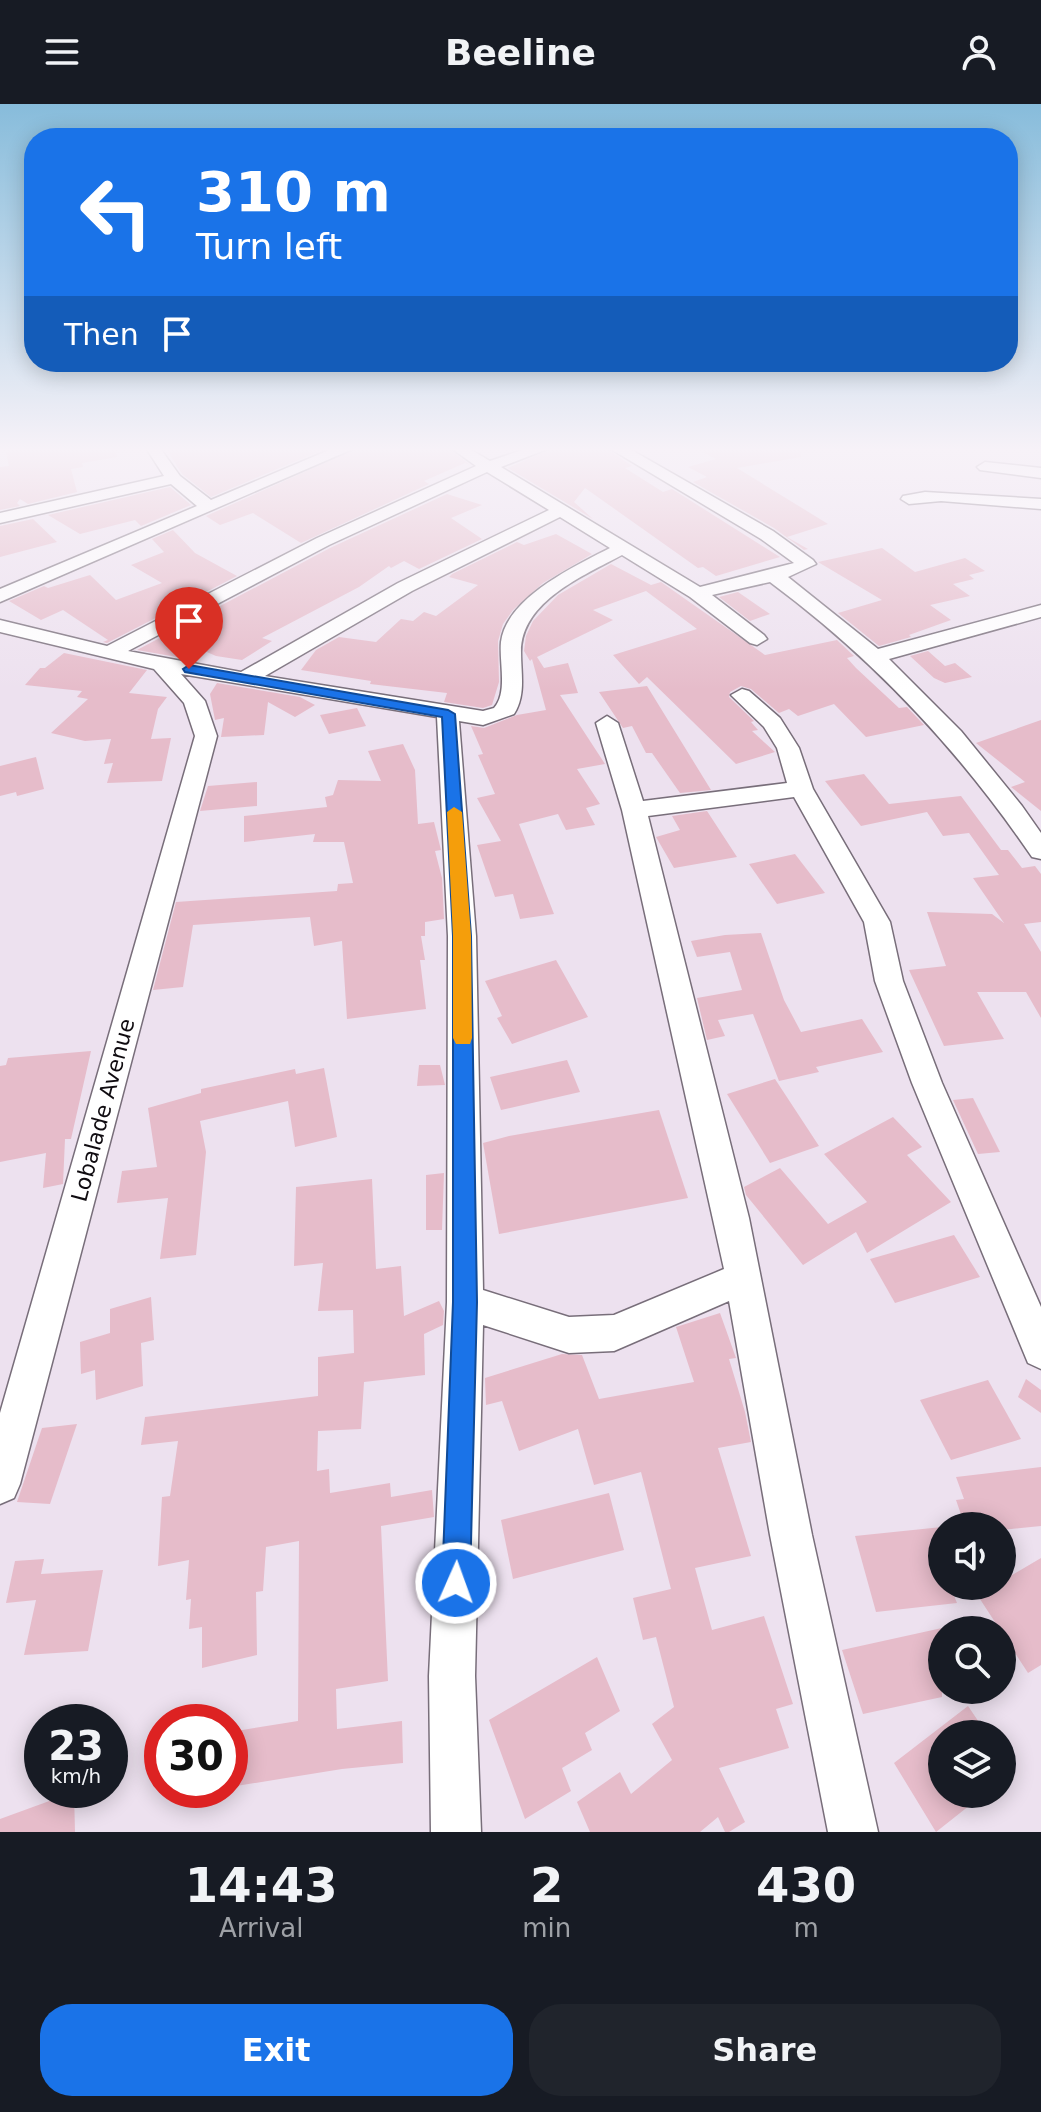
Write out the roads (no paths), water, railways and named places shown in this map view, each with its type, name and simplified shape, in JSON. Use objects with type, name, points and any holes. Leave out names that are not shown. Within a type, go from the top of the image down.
[{"type":"street","points":[[0,596],[158,529]]},
{"type":"street","points":[[109,653],[269,566],[350,529]]},
{"type":"street","points":[[246,678],[405,587],[524,529]]},
{"type":"street","points":[[590,529],[697,593],[757,639]]},
{"type":"street","points":[[697,593],[774,576],[807,564],[756,529]]},
{"type":"street","points":[[0,626],[161,665],[483,718],[505,710],[508,705],[512,664],[509,641],[517,623],[535,604],[588,566],[623,548]]},
{"type":"street","points":[[774,576],[815,604],[876,656],[962,743],[1041,851]]},
{"type":"street","points":[[876,656],[1041,611]]},
{"type":"street","name":"Lobalade Avenue","points":[[0,1484],[206,736],[194,701],[161,665]]},
{"type":"street","points":[[742,695],[772,723],[788,748],[801,789],[877,922],[889,981],[927,1083],[1041,1350]]},
{"type":"street","points":[[448,714],[462,936],[465,1302],[452,1676],[456,1832]]},
{"type":"street","points":[[607,723],[634,810],[732,1218],[791,1535],[853,1832]]},
{"type":"street","points":[[634,810],[801,789]]},
{"type":"street","points":[[465,1302],[569,1335],[614,1333],[743,1278]]}]
